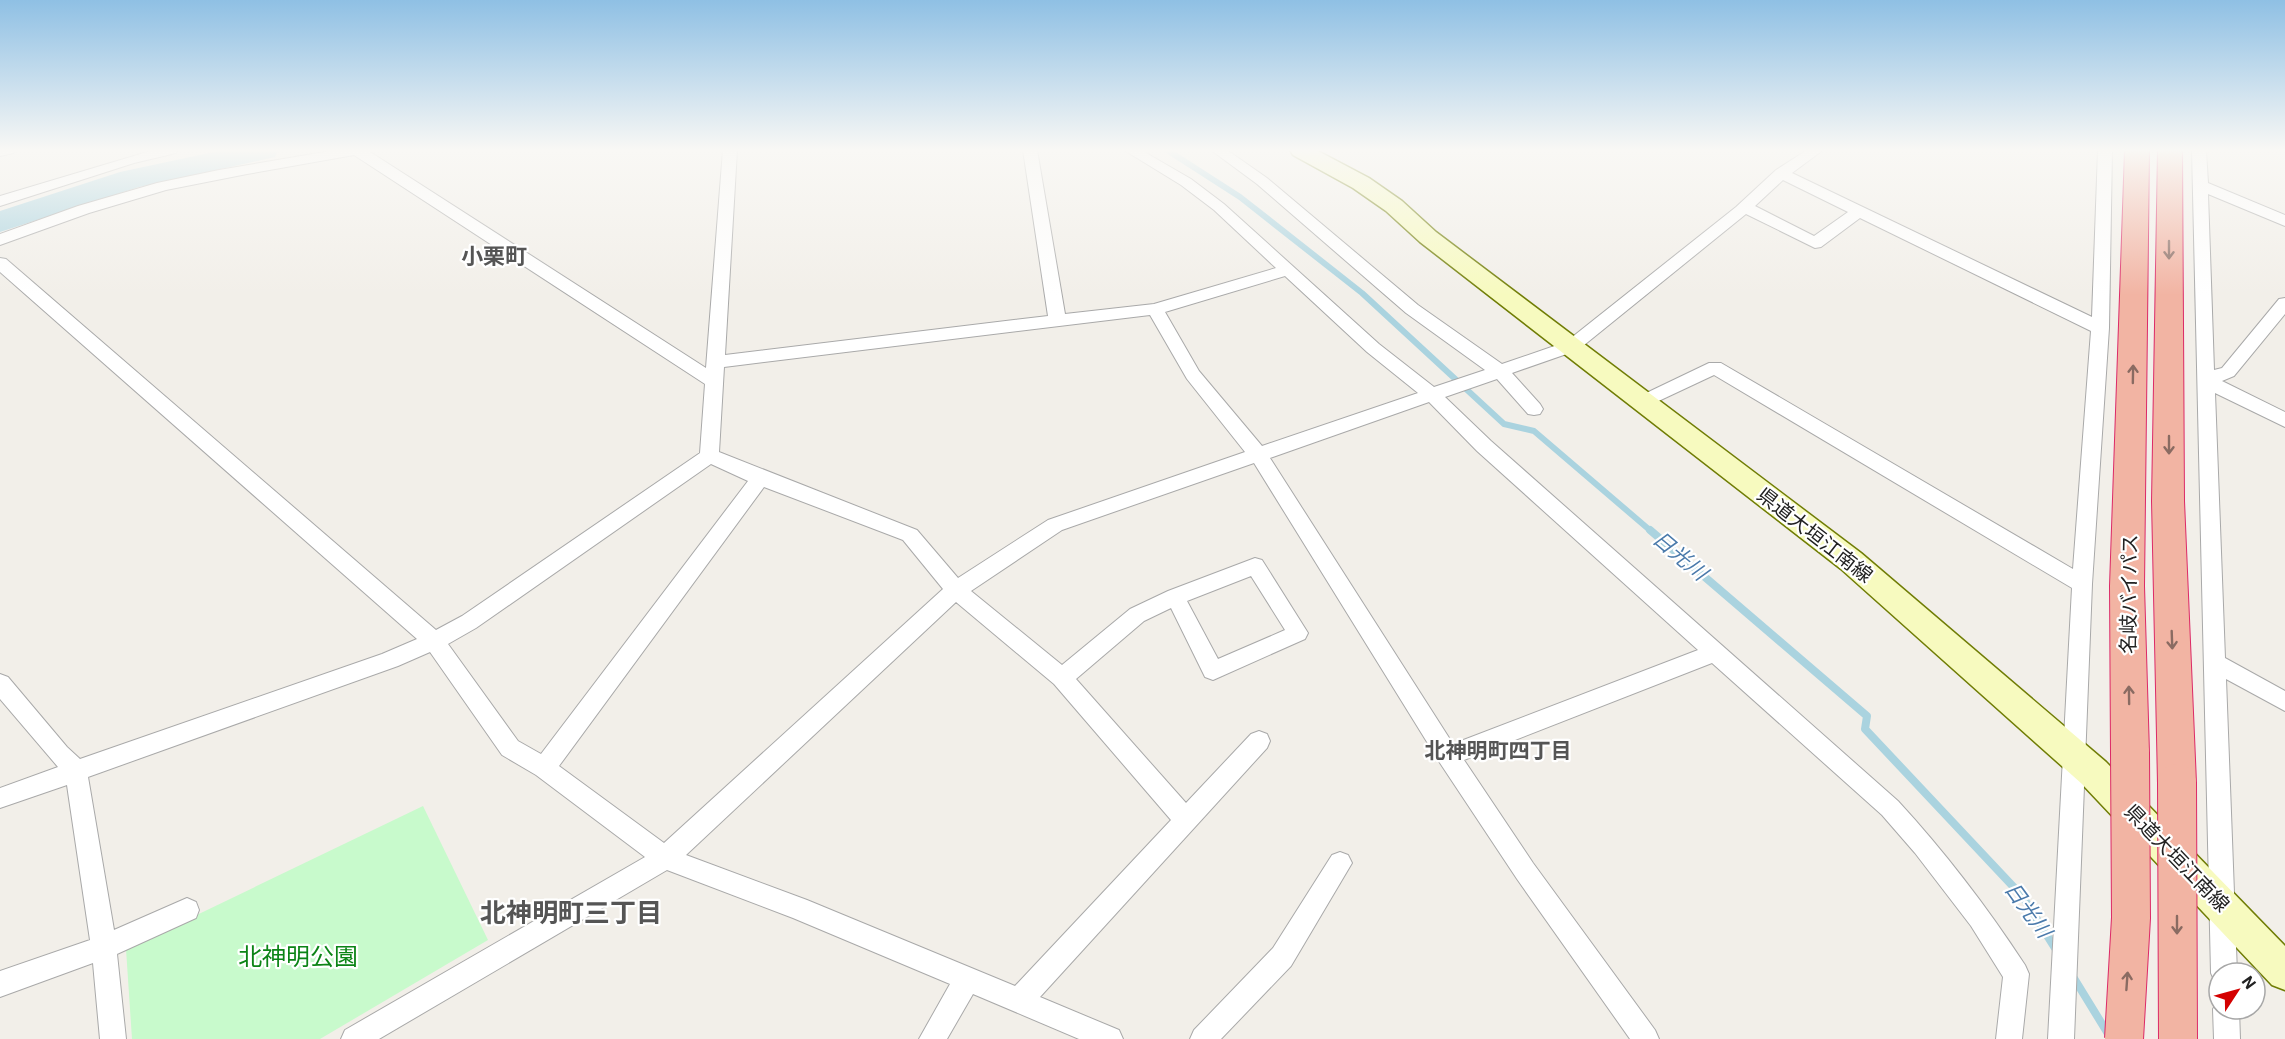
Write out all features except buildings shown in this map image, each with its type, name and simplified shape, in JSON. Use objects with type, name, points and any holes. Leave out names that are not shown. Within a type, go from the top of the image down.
[{"type":"highway","name":"名岐バイパス","points":[[2124,1039],[2132,918],[2127,586],[2137,198]]},
{"type":"highway","name":"名岐バイパス","points":[[2170,198],[2168,501],[2177,783],[2178,1039]]},
{"type":"main road","name":"県道大垣江南線","points":[[1383,198],[1428,237],[1851,561],[2075,756],[2285,972]]},
{"type":"street","points":[[0,240],[55,219],[121,198]]},
{"type":"street","points":[[436,198],[714,372],[1057,320],[1155,309],[1288,270]]},
{"type":"street","points":[[709,456],[727,198]]},
{"type":"street","points":[[1038,198],[1057,320]]},
{"type":"street","points":[[1208,198],[1373,348],[1434,393],[1484,446],[1890,808],[1923,845],[1980,918],[2016,974],[2009,1039]]},
{"type":"street","points":[[1282,198],[1412,309],[1497,373],[1534,409]]},
{"type":"street","points":[[354,1039],[665,858],[956,590],[1055,525],[1572,346],[1754,198]]},
{"type":"street","points":[[1833,198],[2100,328]]},
{"type":"street","points":[[2061,1039],[2082,584],[2100,328],[2104,198]]},
{"type":"street","points":[[2199,198],[2216,663],[2223,961]]},
{"type":"street","points":[[2230,198],[2285,221]]},
{"type":"street","points":[[1745,207],[1815,243],[1859,211]]},
{"type":"street","points":[[0,263],[434,641],[510,748],[544,768],[665,858],[798,908],[1110,1039]]},
{"type":"street","points":[[2205,380],[2228,372],[2285,303]]},
{"type":"street","points":[[1155,309],[1165,330],[1193,375],[1258,455],[1448,756],[1525,871],[1646,1039]]},
{"type":"street","points":[[1644,401],[1715,367],[2082,584]]},
{"type":"street","points":[[2205,380],[2285,420]]},
{"type":"street","points":[[0,798],[390,660],[434,641],[469,622],[709,456]]},
{"type":"street","points":[[709,456],[760,478],[910,535],[956,590],[1062,678],[1186,820]]},
{"type":"street","points":[[544,768],[760,478]]},
{"type":"street","points":[[1062,678],[1137,615],[1175,597],[1255,566],[1298,633],[1213,671],[1175,597]]},
{"type":"street","points":[[1448,756],[1716,652]]},
{"type":"street","points":[[2216,663],[2285,702]]},
{"type":"street","points":[[0,683],[59,754],[76,770],[104,947],[113,1039]]},
{"type":"street","points":[[1020,1000],[1258,741]]},
{"type":"street","points":[[1203,1039],[1282,957],[1340,863]]},
{"type":"street","points":[[0,984],[104,947],[187,910]]},
{"type":"street","points":[[932,1039],[968,978]]},
{"type":"street","points":[[2055,1039],[2061,1012]]},
{"type":"street","points":[[2226,1021],[2227,1039]]},
{"type":"green space","name":"北神明公園","points":[[423,806],[488,940],[320,1039],[132,1039],[126,949]]},
{"type":"waterway","name":"日光川","points":[[0,222],[72,198]]},
{"type":"waterway","name":"日光川","points":[[1242,198],[1362,293],[1504,424],[1534,431],[1652,532]]},
{"type":"waterway","name":"日光川","points":[[1650,530],[1867,716],[1865,729],[2023,897],[2058,953]]},
{"type":"waterway","name":"日光川","points":[[2072,975],[2110,1037]]},
{"type":"district","name":"小栗町","points":[[494,256]]},
{"type":"district","name":"北神明町四丁目","points":[[1498,751]]},
{"type":"district","name":"北神明町三丁目","points":[[571,913]]}]
